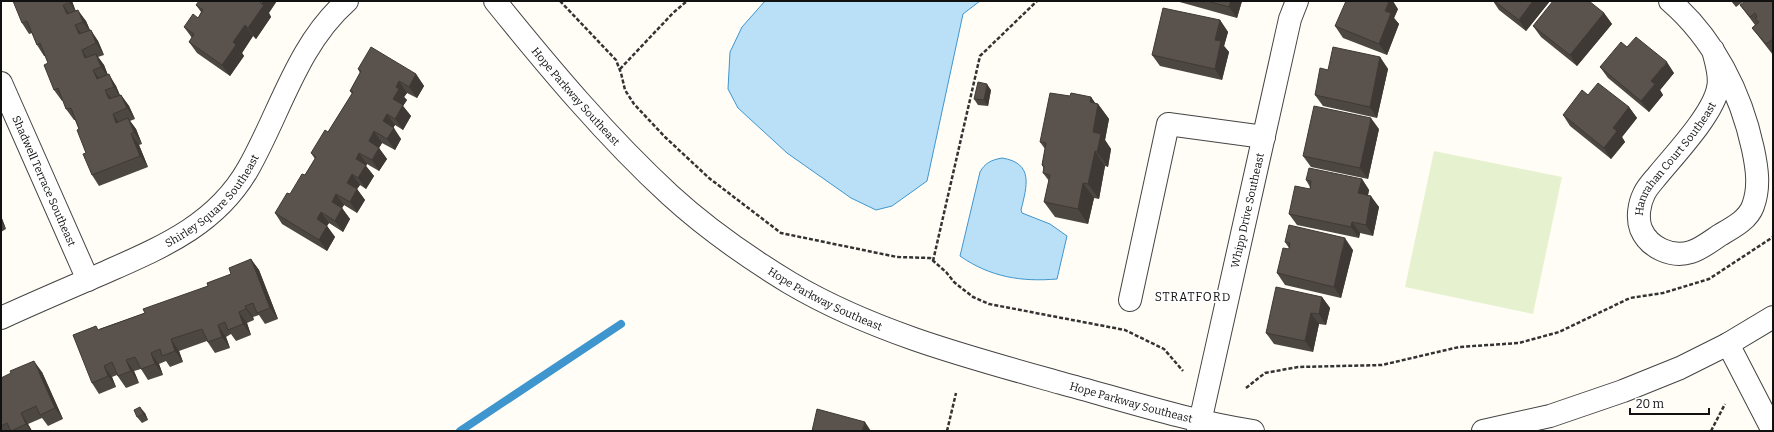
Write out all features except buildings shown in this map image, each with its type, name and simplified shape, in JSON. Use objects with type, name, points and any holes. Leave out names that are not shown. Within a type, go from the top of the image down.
[{"type":"street","name":"Shirley Square Southeast","points":[[1,318],[168,244],[198,225],[224,201],[248,170],[295,70],[317,36],[347,1]]},
{"type":"street","name":"Hope Parkway Southeast","points":[[495,1],[551,69],[621,148],[672,197],[738,248],[791,283],[874,323],[962,355],[1199,426],[1253,431]]},
{"type":"street","name":"Whipp Drive Southeast","points":[[1199,426],[1290,19],[1297,1]]},
{"type":"street","name":"Hanrahan Court Southeast","points":[[1670,1],[1679,9],[1713,50],[1733,87],[1748,125],[1756,166],[1758,189],[1753,207],[1740,223],[1692,252],[1676,254],[1660,250],[1648,241],[1641,228],[1638,210],[1644,193],[1712,107],[1718,87],[1718,74],[1713,50]]},
{"type":"street","name":"Shadwell Terrace Southeast","points":[[1,83],[88,280]]},
{"type":"street","points":[[1130,300],[1168,124],[1264,137]]},
{"type":"street","points":[[1483,431],[1550,416],[1623,391],[1680,368],[1728,344],[1773,317]]},
{"type":"street","points":[[1728,344],[1773,431]]},
{"type":"path","points":[[560,1],[616,60],[620,69],[625,90],[634,104],[664,137],[709,178],[781,233],[897,257],[930,258],[946,272],[954,282],[973,297],[989,304],[1126,330],[1164,348],[1183,371]]},
{"type":"path","points":[[620,69],[672,13],[687,1]]},
{"type":"path","points":[[933,261],[980,56],[1037,1]]},
{"type":"path","points":[[1246,388],[1265,373],[1298,367],[1382,365],[1460,347],[1519,343],[1559,332],[1630,298],[1662,293],[1709,279],[1773,236]]},
{"type":"path","points":[[947,431],[956,393]]},
{"type":"path","points":[[1711,431],[1725,404]]},
{"type":"green space","points":[[1434,151],[1562,177],[1533,314],[1405,287]]},
{"type":"water","points":[[765,1],[980,1],[963,14],[927,181],[892,206],[876,210],[851,198],[787,153],[738,108],[728,89],[730,52],[742,27]]},
{"type":"water","points":[[1002,158],[1012,161],[1024,170],[1026,184],[1021,210],[1022,213],[1050,224],[1067,236],[1057,279],[1018,279],[983,269],[960,256],[980,172],[989,162]]},
{"type":"waterway","points":[[460,431],[621,324]]},
{"type":"district","name":"STRATFORD","points":[[1193,297]]}]
